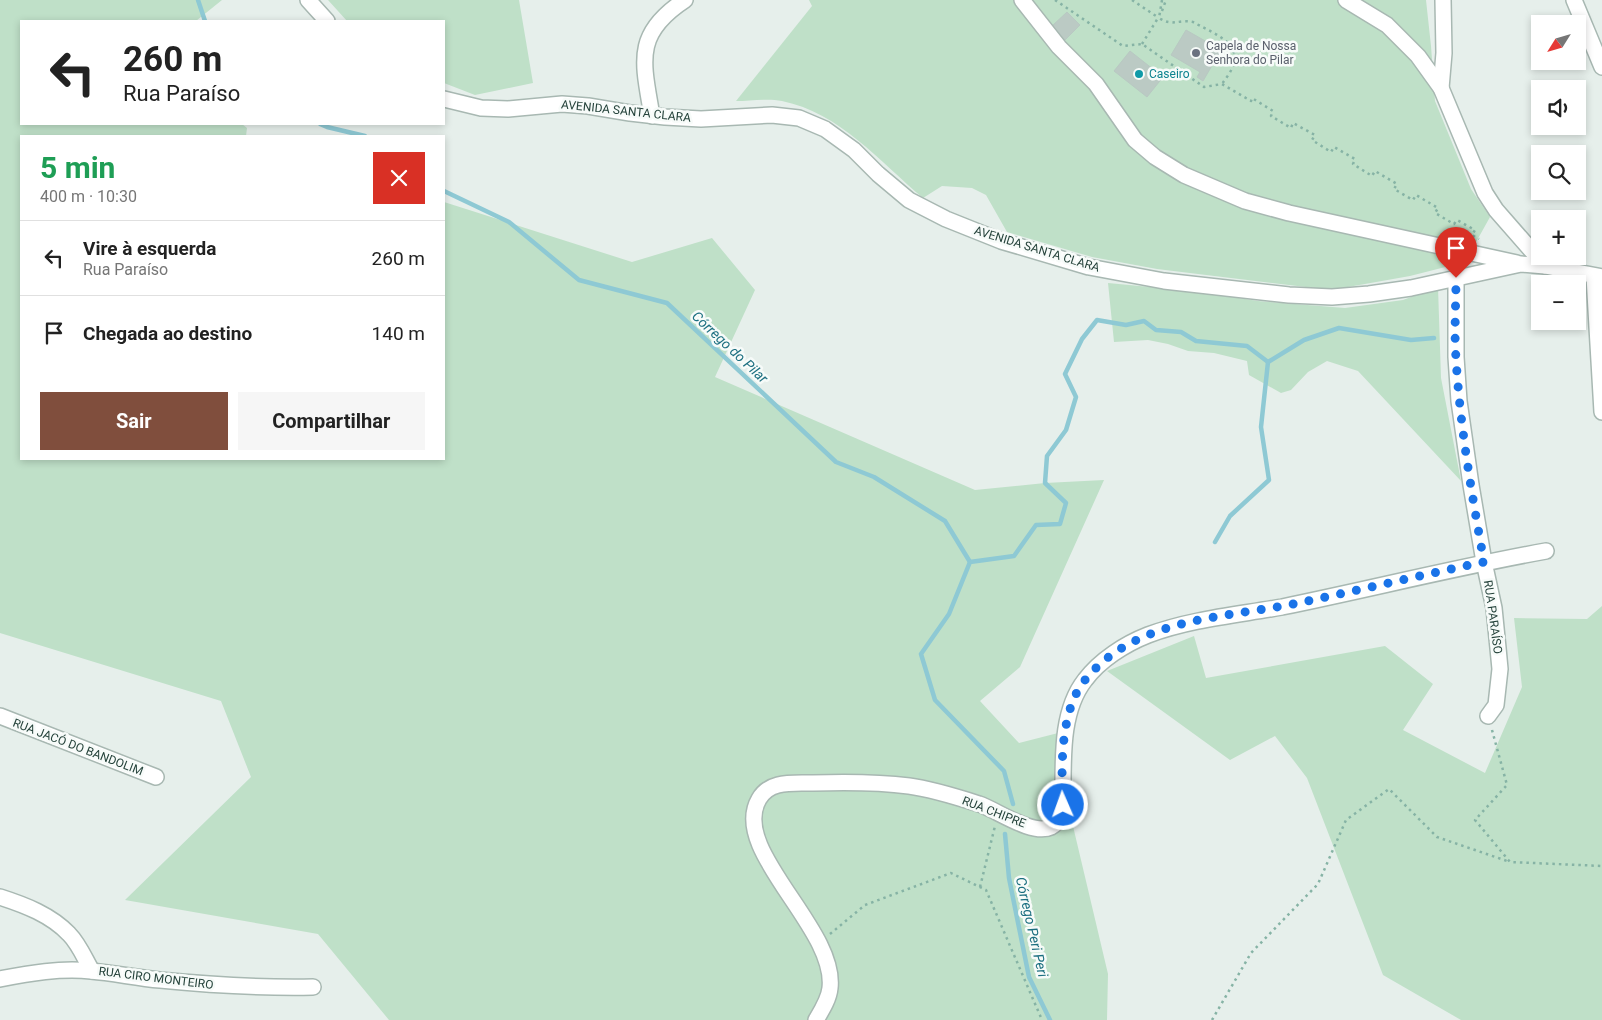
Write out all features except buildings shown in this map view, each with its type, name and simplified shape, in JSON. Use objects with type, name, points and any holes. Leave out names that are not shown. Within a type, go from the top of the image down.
[{"type":"street","points":[[308,0],[327,20]]},
{"type":"street","points":[[652,116],[644,65],[646,45],[655,26],[670,10],[685,0]]},
{"type":"street","points":[[1022,0],[1059,47],[1096,84],[1135,140],[1155,157],[1184,175],[1246,201],[1289,213],[1522,264]]},
{"type":"street","points":[[1346,0],[1387,25],[1418,56],[1442,88],[1485,193],[1496,210],[1545,266]]},
{"type":"street","points":[[1442,88],[1444,54],[1443,0]]},
{"type":"street","points":[[1574,0],[1602,67]]},
{"type":"street","name":"AVENIDA SANTA CLARA","points":[[445,99],[481,108],[508,110],[562,104],[652,116],[701,119],[772,115],[799,118],[825,129],[854,150],[878,174],[909,200],[927,211],[1001,241],[1089,267],[1164,281],[1290,295],[1332,297],[1377,293],[1522,264],[1545,266],[1598,276]]},
{"type":"street","points":[[1598,276],[1602,412]]},
{"type":"street","name":"RUA PARAÍSO","points":[[1456,278],[1456,357],[1460,401],[1466,453],[1484,562],[1494,608],[1500,669],[1496,705],[1488,716]]},
{"type":"street","name":"RUA CHIPRE","points":[[816,1020],[830,991],[831,974],[826,956],[797,905],[764,855],[755,832],[753,823],[754,810],[764,792],[776,785],[800,783],[868,783],[910,786],[981,805],[1020,823],[1041,829],[1049,828],[1056,824],[1061,815],[1063,805],[1063,755],[1067,720],[1074,698],[1084,680],[1101,664],[1130,643],[1167,628],[1197,620],[1280,607],[1546,550]]},
{"type":"street","name":"RUA JACÓ DO BANDOLIM","points":[[0,716],[156,778]]},
{"type":"street","points":[[0,897],[38,912],[57,923],[70,935],[92,971]]},
{"type":"street","name":"RUA CIRO MONTEIRO","points":[[0,979],[26,973],[63,970],[92,971],[221,986],[313,987]]},
{"type":"path","points":[[1055,0],[1123,46],[1142,44],[1204,87],[1222,84],[1251,101],[1252,98],[1274,111],[1271,116],[1290,128],[1293,123],[1315,135],[1312,140],[1331,152],[1334,147],[1356,160],[1353,164],[1372,176],[1375,171],[1397,184],[1394,188],[1414,200],[1416,195],[1438,208],[1435,213],[1454,224],[1457,220],[1469,226],[1475,230],[1472,235],[1485,242]]},
{"type":"path","points":[[1132,0],[1170,24],[1187,21],[1193,22],[1229,43],[1233,49],[1234,62],[1222,84]]},
{"type":"path","points":[[1159,18],[1162,0]]},
{"type":"path","points":[[1142,44],[1159,18],[1166,0]]},
{"type":"path","points":[[1488,716],[1507,785],[1476,820],[1510,862]]},
{"type":"path","points":[[1212,1020],[1251,953],[1318,884],[1346,820],[1389,789],[1437,837],[1510,862],[1602,866]]},
{"type":"path","points":[[980,887],[998,813]]},
{"type":"path","points":[[819,943],[865,905],[951,872],[986,890],[1042,1020]]},
{"type":"green space","points":[[0,0],[222,0],[197,20],[20,20],[20,125],[243,125],[247,128],[246,135],[20,135],[20,460],[445,460],[445,202],[632,262],[712,238],[755,290],[715,377],[975,490],[1045,483],[1104,480],[1020,667],[980,701],[1019,743],[1062,732],[1059,767],[1108,974],[1107,1020],[389,1020],[318,934],[125,900],[251,777],[221,701],[0,633]]},
{"type":"green space","points":[[328,0],[519,0],[533,83],[475,95],[445,83],[445,20],[346,20]]},
{"type":"green space","points":[[809,0],[1426,0],[1435,101],[1471,189],[1490,217],[1465,262],[1410,276],[1331,290],[1157,269],[1092,257],[1007,232],[986,195],[972,188],[942,186],[923,198],[858,140],[822,116],[803,107],[777,100],[736,101],[812,6]]},
{"type":"green space","points":[[1108,283],[1192,291],[1258,301],[1345,308],[1403,300],[1438,287],[1441,378],[1461,481],[1358,371],[1327,361],[1308,372],[1291,390],[1281,393],[1249,375],[1247,361],[1214,353],[1188,351],[1148,340],[1114,342]]},
{"type":"green space","points":[[1602,606],[1602,1020],[1461,1020],[1383,975],[1307,778],[1275,736],[1230,760],[1107,671],[1194,636],[1206,678],[1385,646],[1433,684],[1403,730],[1485,773],[1522,687],[1514,618],[1587,619]]},
{"type":"waterway","name":"Córrego do Pilar","points":[[198,0],[205,20]]},
{"type":"waterway","name":"Córrego do Pilar","points":[[322,125],[361,135]]},
{"type":"waterway","name":"Córrego do Pilar","points":[[445,191],[509,222],[579,280],[667,303],[836,462],[874,477],[945,521],[970,562]]},
{"type":"waterway","name":"Córrego Peri Peri","points":[[1013,804],[1004,771],[935,700],[921,654],[949,614],[970,562],[1014,556],[1036,525],[1060,524],[1066,503],[1045,483],[1047,456],[1066,430],[1076,397],[1065,374],[1082,339],[1097,320],[1126,325],[1144,321],[1156,330],[1181,332],[1196,341],[1247,346],[1268,362]]},
{"type":"waterway","name":"Córrego Peri Peri","points":[[1215,542],[1230,516],[1269,480],[1261,427],[1268,362],[1304,340],[1339,328],[1411,340],[1434,338]]},
{"type":"waterway","name":"Córrego Peri Peri","points":[[1005,834],[1009,878],[1029,977],[1050,1020]]},
{"type":"place","name":"Capela de Nossa Senhora do Pilar","points":[[1196,53]]},
{"type":"place","name":"Caseiro","points":[[1139,74]]},
{"type":"route","points":[[1063,805],[1063,755],[1067,720],[1074,698],[1084,680],[1101,664],[1130,643],[1167,628],[1197,620],[1280,607],[1484,562],[1466,453],[1460,401],[1456,357],[1456,278]]}]
